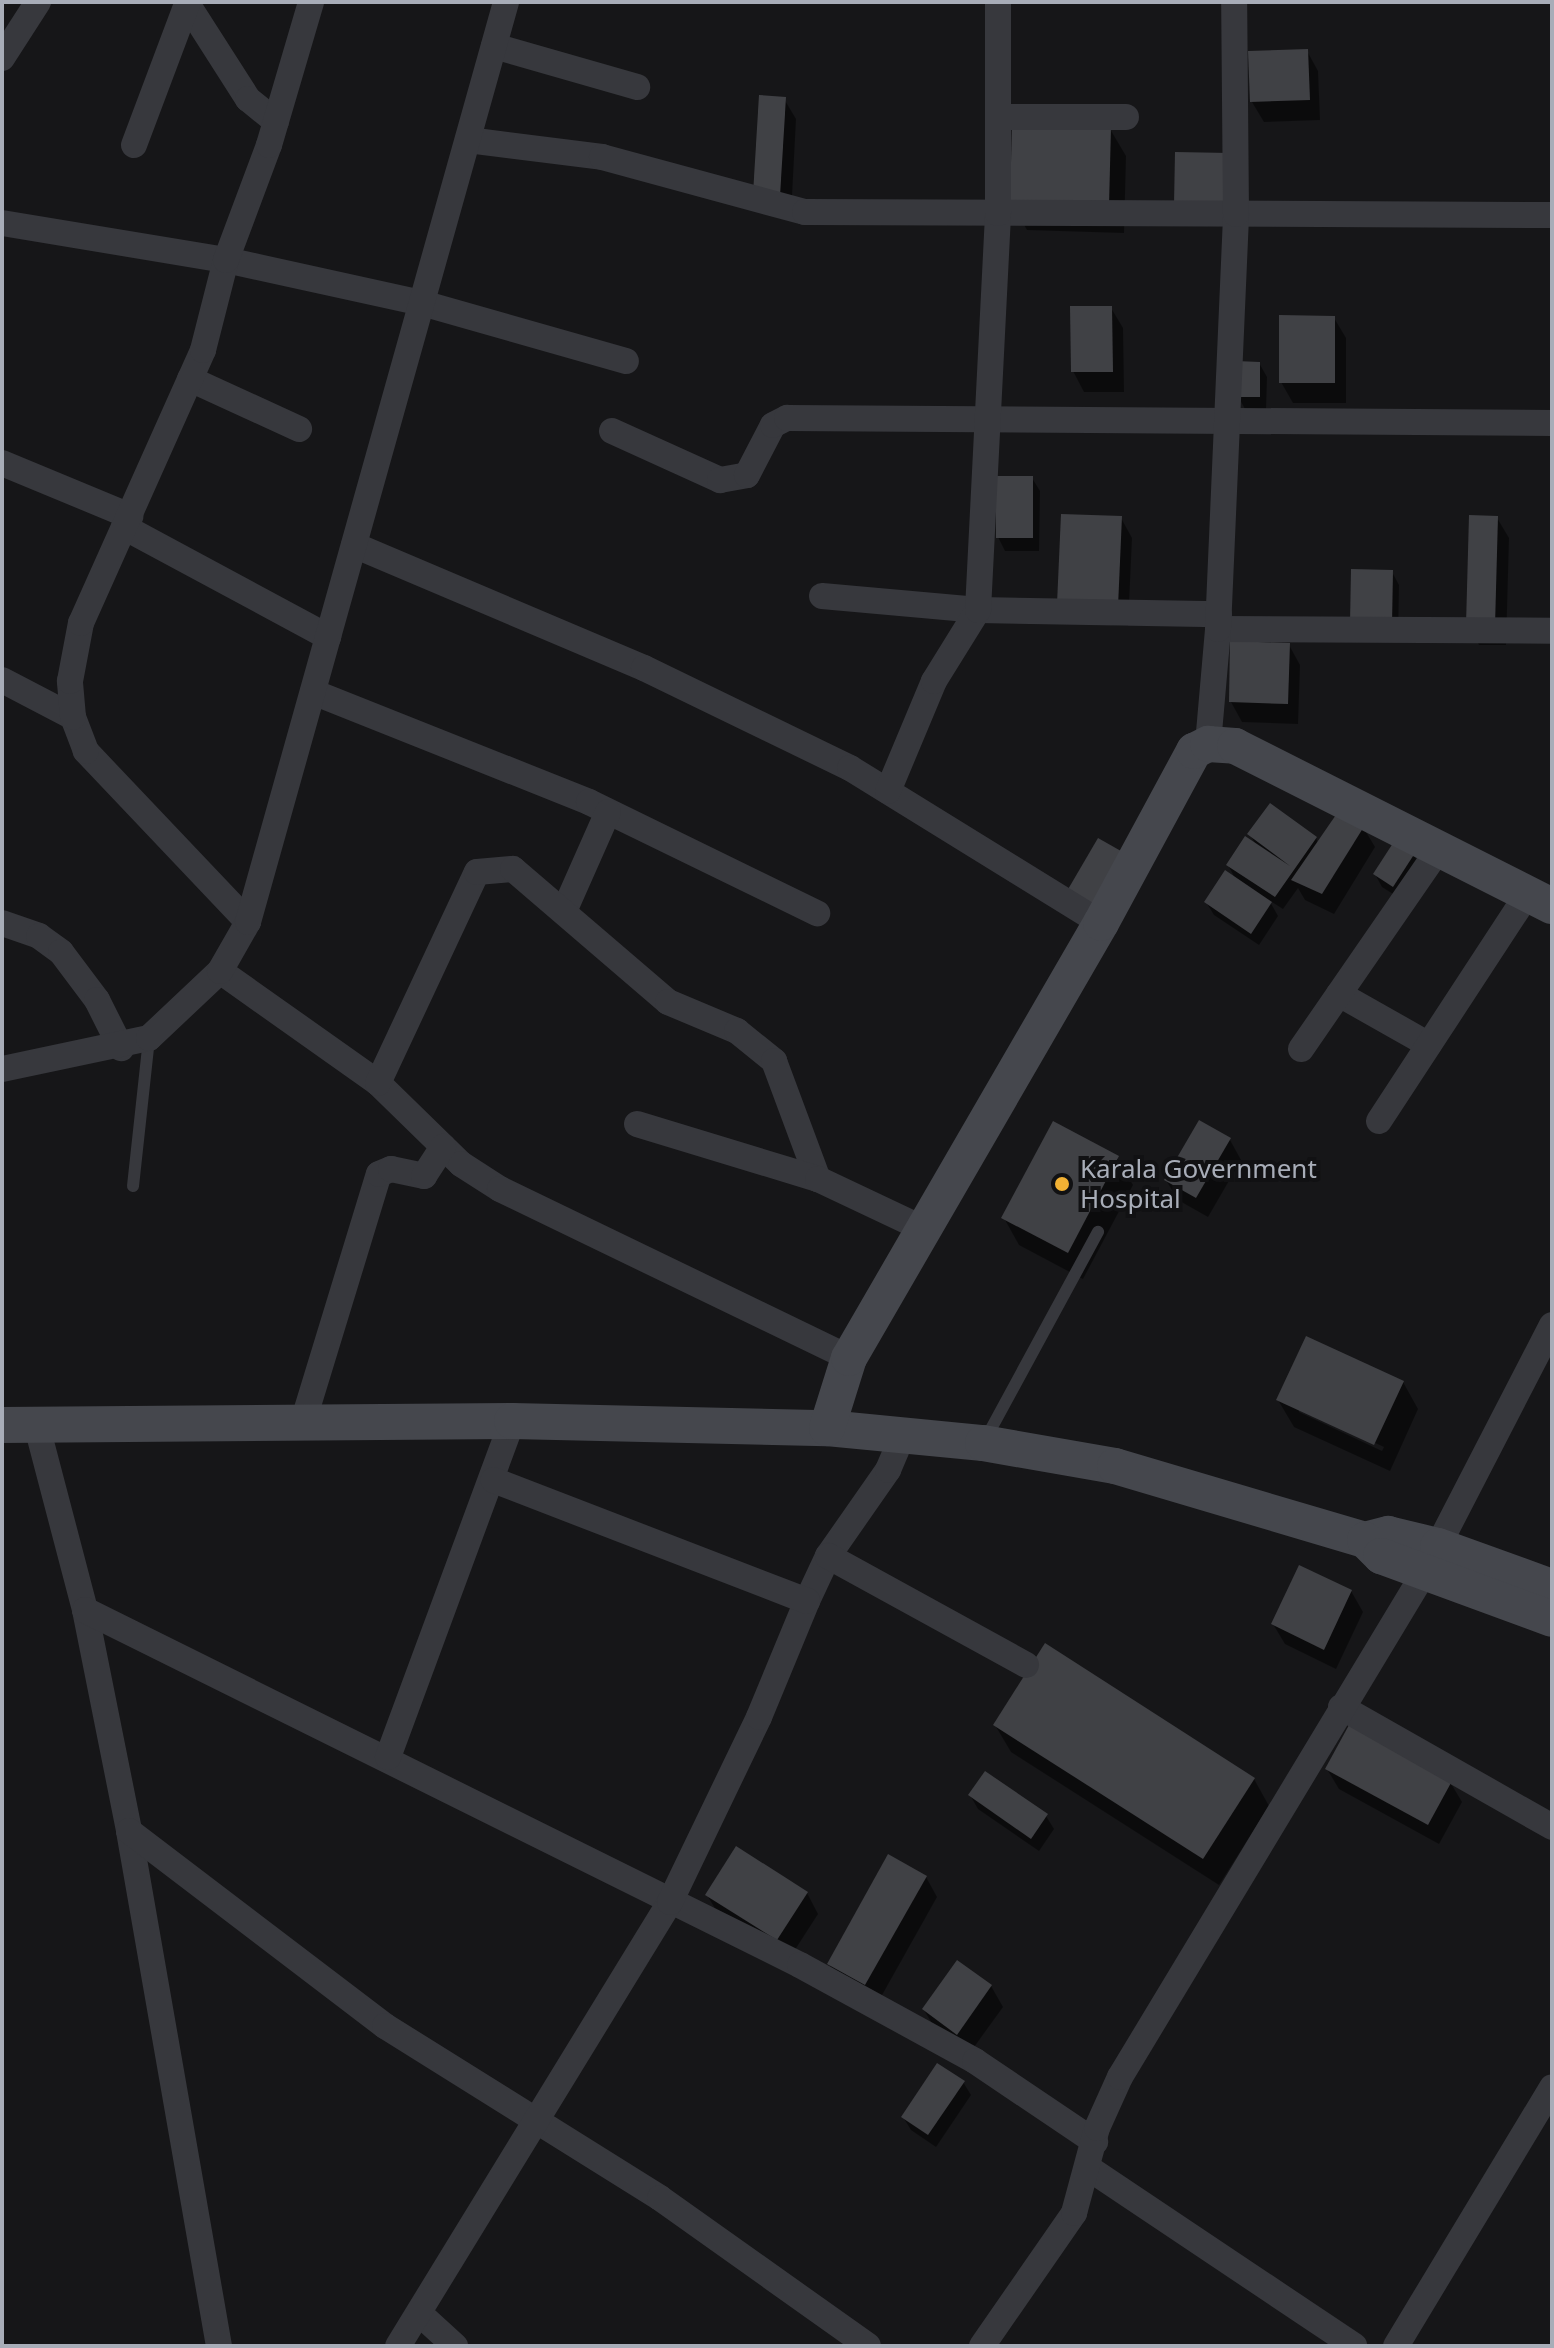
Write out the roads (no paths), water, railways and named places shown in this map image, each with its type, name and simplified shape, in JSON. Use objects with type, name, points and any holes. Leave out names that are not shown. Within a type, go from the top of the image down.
[{"type":"main road","points":[[827,1428],[849,1358],[1101,923],[1194,751],[1208,744],[1235,746],[1437,852],[1539,901]]},
{"type":"main road","points":[[19,1424],[512,1421],[827,1428],[983,1443],[1115,1466],[1365,1540],[1381,1556],[1431,1560],[1552,1587]]},
{"type":"main road","points":[[1431,1560],[1552,1619]]},
{"type":"street","points":[[2,58],[38,2]]},
{"type":"street","points":[[248,922],[86,751],[73,717],[70,681],[81,623],[190,379],[226,260],[276,122],[311,2]]},
{"type":"street","points":[[2,1069],[121,1048],[149,1038],[220,971],[248,922],[506,2]]},
{"type":"street","points":[[888,791],[934,681],[978,610],[998,213],[998,2]]},
{"type":"street","points":[[1208,744],[1219,621],[1236,214],[1234,2]]},
{"type":"street","points":[[186,3],[248,99],[276,122]]},
{"type":"street","points":[[134,145],[186,3]]},
{"type":"street","points":[[494,46],[637,87]]},
{"type":"street","points":[[998,117],[1126,117]]},
{"type":"street","points":[[468,140],[602,157],[805,212],[1552,215]]},
{"type":"street","points":[[2,223],[226,260],[422,303],[626,361]]},
{"type":"street","points":[[190,379],[299,429]]},
{"type":"street","points":[[612,431],[720,480],[747,475],[773,425],[787,418],[1552,423]]},
{"type":"street","points":[[2,463],[127,522],[328,637]]},
{"type":"street","points":[[354,545],[644,668],[888,791],[1101,923]]},
{"type":"street","points":[[822,596],[978,610],[1552,631]]},
{"type":"street","points":[[2,680],[73,717]]},
{"type":"street","points":[[313,692],[608,812],[817,913]]},
{"type":"street","points":[[565,909],[608,812]]},
{"type":"street","points":[[1301,1049],[1437,852]]},
{"type":"street","points":[[378,1083],[477,872],[513,869],[565,909],[668,1002],[737,1031],[774,1061],[818,1179]]},
{"type":"street","points":[[1379,1121],[1429,1045],[1539,901]]},
{"type":"street","points":[[2,923],[39,936],[61,952],[97,1000],[121,1048]]},
{"type":"street","points":[[220,971],[378,1083],[443,1147],[500,1189],[849,1358]]},
{"type":"street","points":[[1339,994],[1429,1045]]},
{"type":"street","points":[[637,1124],[818,1179],[924,1229]]},
{"type":"street","points":[[303,1422],[379,1174],[391,1169],[424,1176],[443,1147]]},
{"type":"street","points":[[982,2346],[1074,2213],[1090,2169],[1095,2142],[1120,2077],[1431,1560],[1552,1325]]},
{"type":"street","points":[[388,1757],[494,1480],[512,1421]]},
{"type":"street","points":[[19,1424],[85,1610],[129,1831],[219,2346]]},
{"type":"street","points":[[398,2346],[534,2119],[670,1902],[759,1717],[828,1556],[888,1470],[903,1435]]},
{"type":"street","points":[[494,1480],[807,1601]]},
{"type":"street","points":[[828,1556],[1026,1665]]},
{"type":"street","points":[[85,1610],[388,1757],[963,2054],[1095,2142]]},
{"type":"street","points":[[1341,1707],[1552,1827]]},
{"type":"street","points":[[129,1831],[385,2026],[660,2198],[868,2346]]},
{"type":"street","points":[[1396,2346],[1546,2117],[1552,2087]]},
{"type":"street","points":[[1090,2169],[1354,2346]]},
{"type":"street","points":[[419,2313],[455,2346]]},
{"type":"lane","points":[[133,1186],[149,1038]]},
{"type":"lane","points":[[983,1443],[1098,1232]]},
{"type":"place","name":"Karala Government Hospital","points":[[1062,1184]]}]
